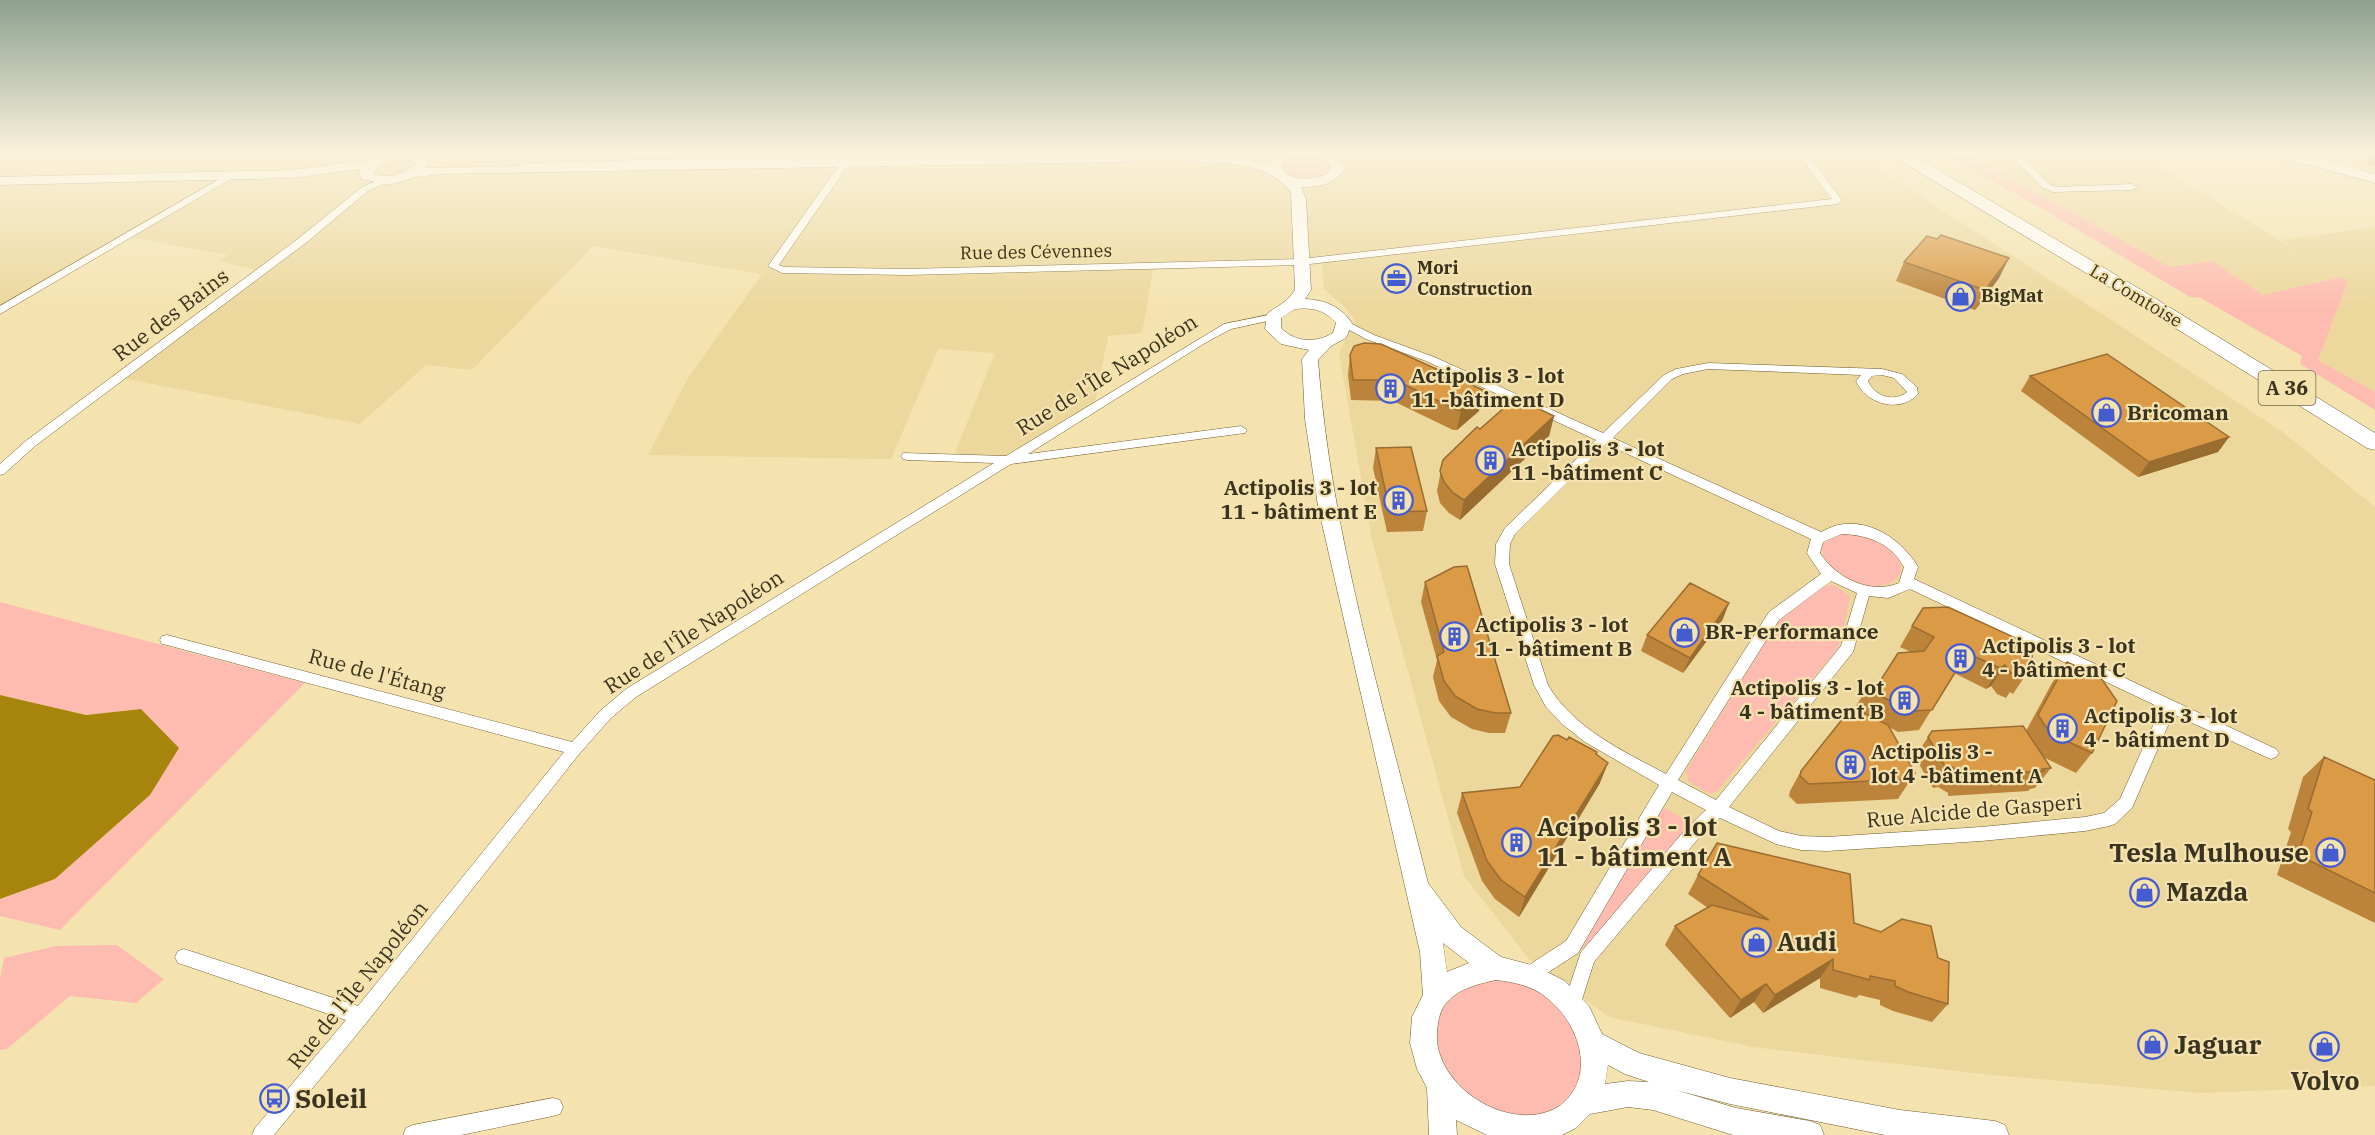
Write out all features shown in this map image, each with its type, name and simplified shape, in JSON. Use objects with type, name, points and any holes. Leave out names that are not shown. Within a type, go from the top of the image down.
[{"type":"highway","name":"La Comtoise","points":[[1983,205],[2375,443]]},
{"type":"highway","name":"La Comtoise","points":[[2011,205],[2156,291],[2375,426]]},
{"type":"highway","points":[[2198,334],[2253,377],[2375,462]]},
{"type":"main road","points":[[1299,205],[1306,262],[1312,290],[1322,306]]},
{"type":"main road","points":[[1293,305],[1303,290],[1311,205]]},
{"type":"main road","points":[[1310,359],[1340,335],[1344,323],[1332,310],[1322,306],[1293,305],[1284,308],[1273,323],[1277,335],[1292,343],[1310,359],[1314,418],[1327,506],[1418,885],[1425,929],[1433,952],[1436,995]]},
{"type":"main road","points":[[1292,343],[1314,345],[1330,342]]},
{"type":"main road","points":[[1418,885],[1452,935],[1496,968]]},
{"type":"main road","points":[[1573,1119],[1590,1090],[1594,1072],[1593,1043],[1581,1018],[1556,990],[1529,975],[1496,968],[1475,970],[1460,975],[1436,995],[1429,1008],[1424,1027],[1423,1041],[1428,1065],[1441,1088],[1480,1129],[1540,1133],[1573,1119],[1628,1094],[1653,1096],[1736,1122],[1810,1135]]},
{"type":"main road","points":[[1593,1043],[1634,1065],[1730,1091],[1900,1124],[1995,1135]]},
{"type":"main road","points":[[1441,1088],[1443,1135]]},
{"type":"street","points":[[0,311],[181,205]]},
{"type":"street","name":"Rue des Bains","points":[[0,471],[31,443],[303,240],[339,205]]},
{"type":"street","name":"Rue des Cévennes","points":[[813,205],[773,266],[782,270],[907,272],[1306,262],[1810,205]]},
{"type":"street","name":"Rue de l'Île Napoléon","points":[[262,1135],[361,1016],[575,748],[606,714],[631,693],[1201,341],[1228,326],[1273,323]]},
{"type":"street","points":[[1344,323],[1370,337],[1430,359],[1819,537]]},
{"type":"street","points":[[1330,342],[1370,337]]},
{"type":"street","name":"Rue Alcide de Gasperi","points":[[1862,381],[1866,390],[1888,400],[1904,400],[1912,394],[1905,380],[1890,374],[1875,372],[1717,365],[1680,371],[1668,376],[1510,531],[1503,544],[1502,564],[1541,685],[1551,703],[1567,720],[1590,738],[1718,809],[1776,837],[1801,843],[1827,844],[1981,834],[2085,824],[2109,819],[2126,803],[2170,705]]},
{"type":"street","points":[[1836,371],[1862,381],[1868,374],[1875,372]]},
{"type":"street","points":[[907,456],[1010,460],[1241,430]]},
{"type":"street","points":[[1855,529],[1886,539],[1899,548],[1908,559],[1911,567],[1908,582],[1891,592],[1851,588],[1829,575],[1820,565],[1815,555],[1814,545],[1819,537],[1828,531],[1855,529]]},
{"type":"street","points":[[1529,975],[1572,946],[1669,782],[1774,616],[1829,575]]},
{"type":"street","points":[[1908,582],[2271,753]]},
{"type":"street","points":[[1572,1006],[1587,958],[1691,835],[1718,809],[1848,648],[1864,591]]},
{"type":"street","name":"Rue de l'Étang","points":[[167,640],[575,748]]},
{"type":"street","points":[[184,957],[361,1016]]},
{"type":"street","points":[[413,1135],[554,1107]]},
{"type":"shaded area","points":[[0,205],[1934,205],[2283,432],[2375,507],[2375,1086],[2201,1093],[1991,1075],[1753,1047],[1609,1017],[1529,959],[1464,876],[1372,540],[1339,353],[1355,321],[1347,309],[1324,289],[1322,264],[1153,270],[1142,333],[1108,336],[1095,402],[1005,456],[954,455],[995,353],[938,349],[891,459],[648,455],[688,378],[762,274],[593,246],[472,370],[426,365],[360,424],[111,376],[257,270],[219,261],[227,255],[125,236],[0,308]]},
{"type":"shaded area","points":[[2035,205],[2058,205],[2170,267],[2212,261],[2263,295],[2340,277],[2348,282],[2318,360],[2375,392],[2375,410],[2300,364],[2302,356],[2201,298],[2190,297]]},
{"type":"shaded area","points":[[2058,205],[2222,205],[2296,250],[2282,240],[2375,227],[2375,392],[2318,360],[2348,283],[2340,277],[2263,295],[2212,261],[2170,267]]},
{"type":"shaded area","points":[[1850,533],[1879,541],[1896,555],[1901,569],[1895,580],[1881,585],[1858,584],[1834,570],[1822,552],[1824,543],[1833,537]]},
{"type":"shaded area","points":[[1823,586],[1836,586],[1850,596],[1842,637],[1837,650],[1717,791],[1710,794],[1688,781],[1686,771],[1780,618]]},
{"type":"shaded area","points":[[0,602],[305,683],[60,930],[0,916],[0,899],[55,879],[150,795],[141,709],[86,715],[0,695]]},
{"type":"shaded area","points":[[0,695],[86,715],[141,709],[179,748],[150,795],[55,879],[0,899]]},
{"type":"shaded area","points":[[1667,809],[1688,822],[1689,827],[1585,950],[1579,946],[1662,810]]},
{"type":"shaded area","points":[[117,945],[164,979],[136,1003],[70,996],[7,1049],[0,1050],[0,979],[4,958],[56,946]]},
{"type":"shaded area","points":[[1486,976],[1540,988],[1570,1016],[1585,1055],[1580,1088],[1559,1112],[1507,1122],[1440,1073],[1433,1016],[1441,1002]]},
{"type":"building","points":[[1941,235],[2009,258],[1985,290],[1904,262],[1927,236],[1937,239]]},
{"type":"building","points":[[1364,343],[1381,344],[1483,390],[1461,410],[1457,410],[1395,380],[1353,380],[1350,355],[1354,346]]},
{"type":"building","name":"Bricoman","points":[[2107,354],[2229,437],[2149,462],[2030,376]]},
{"type":"building","points":[[1518,399],[1554,416],[1464,500],[1453,493],[1444,482],[1440,471],[1443,460],[1477,427],[1480,429],[1513,400]]},
{"type":"building","points":[[1411,447],[1427,511],[1390,512],[1376,448]]},
{"type":"building","name":"Actipolis 3 - lot 11 - bâtiment B","points":[[1467,566],[1511,713],[1495,713],[1477,709],[1455,696],[1444,681],[1437,656],[1444,652],[1425,582],[1454,567]]},
{"type":"building","name":"BR-Performance","points":[[1690,583],[1729,603],[1690,658],[1647,635]]},
{"type":"building","points":[[1948,607],[2035,647],[2027,673],[2023,671],[2020,678],[2011,673],[2005,665],[2000,668],[1967,653],[1932,710],[1911,711],[1866,689],[1885,686],[1882,678],[1898,653],[1924,651],[1934,637],[1912,626],[1923,608]]},
{"type":"building","points":[[2067,662],[2101,678],[2117,701],[2092,753],[2050,733],[2038,715]]},
{"type":"building","points":[[1852,707],[1888,725],[1915,773],[1912,779],[1809,784],[1800,776],[1801,771]]},
{"type":"building","points":[[2023,726],[2051,768],[2042,769],[2044,771],[1962,776],[1962,773],[1952,767],[1946,768],[1928,737],[1932,731]]},
{"type":"building","name":"Acipolis 3 - lot 11 - bâtiment A","points":[[1558,735],[1567,740],[1569,737],[1597,752],[1596,754],[1608,763],[1525,897],[1501,880],[1487,861],[1462,793],[1520,787],[1553,736]]},
{"type":"building","points":[[2324,757],[2375,780],[2375,893],[2298,855],[2312,812],[2308,809]]},
{"type":"building","name":"Audi","points":[[1717,843],[1850,874],[1854,923],[1881,932],[1902,919],[1931,926],[1938,958],[1949,962],[1948,1004],[1908,992],[1895,986],[1895,981],[1870,976],[1870,980],[1833,970],[1833,959],[1775,995],[1766,984],[1741,1000],[1675,926],[1712,905],[1769,920],[1698,875]]},
{"type":"place","name":"Mori Construction","points":[[1396,278]]},
{"type":"place","name":"BigMat","points":[[1960,296]]},
{"type":"place","name":"Actipolis 3 - lot 11 -bâtiment D","points":[[1390,388]]},
{"type":"place","name":"Bricoman","points":[[2106,413]]},
{"type":"place","name":"Actipolis 3 - lot 11 -bâtiment C","points":[[1490,461]]},
{"type":"place","name":"Actipolis 3 - lot 11 - bâtiment E","points":[[1398,500]]},
{"type":"place","name":"BR-Performance","points":[[1684,632]]},
{"type":"place","name":"Actipolis 3 - lot 11 - bâtiment B","points":[[1454,637]]},
{"type":"place","name":"Actipolis 3 - lot 4 - bâtiment C","points":[[1961,658]]},
{"type":"place","name":"Actipolis 3 - lot 4 - bâtiment B","points":[[1905,700]]},
{"type":"place","name":"Actipolis 3 - lot 4 - bâtiment D","points":[[2063,728]]},
{"type":"place","name":"Actipolis 3 - lot 4 -bâtiment A","points":[[1850,764]]},
{"type":"place","name":"Acipolis 3 - lot 11 - bâtiment A","points":[[1516,842]]},
{"type":"place","name":"Tesla Mulhouse","points":[[2330,853]]},
{"type":"place","name":"Mazda","points":[[2145,892]]},
{"type":"place","name":"Audi","points":[[1756,942]]},
{"type":"place","name":"Jaguar","points":[[2153,1045]]},
{"type":"place","name":"Volvo","points":[[2325,1047]]},
{"type":"place","name":"Soleil","points":[[274,1099]]}]
